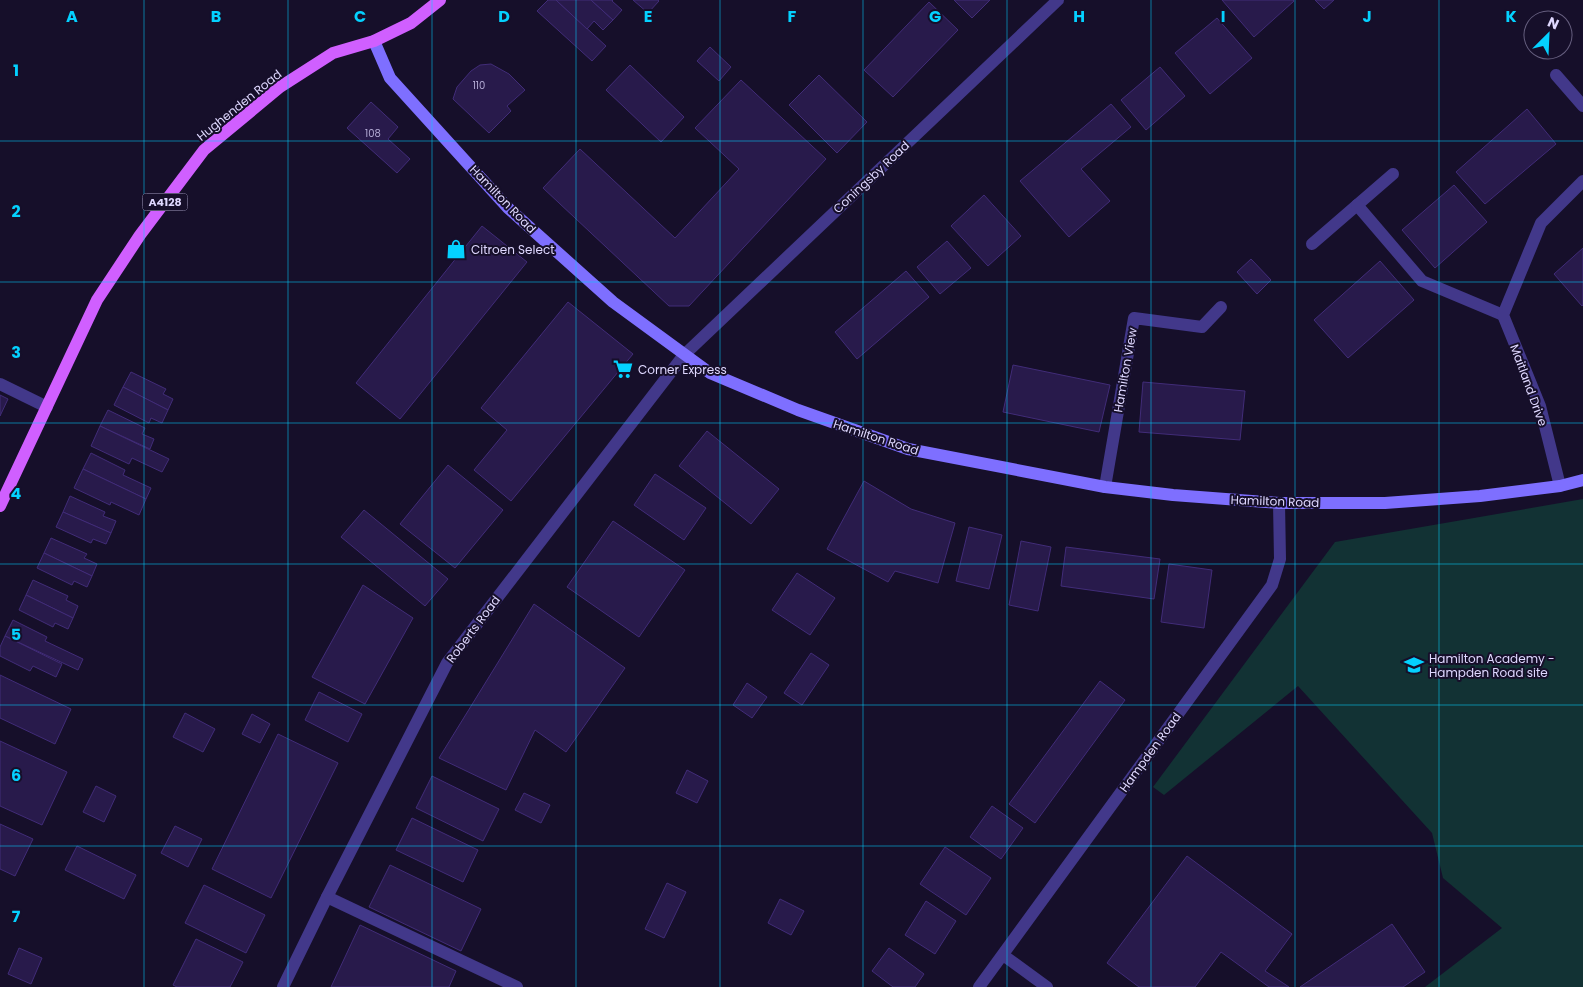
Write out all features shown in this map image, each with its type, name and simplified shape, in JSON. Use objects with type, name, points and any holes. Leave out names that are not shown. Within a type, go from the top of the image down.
[{"type":"main road","name":"Hughenden Road","points":[[0,506],[97,300],[140,235],[204,150],[280,87],[334,53],[374,41],[411,23],[440,0]]},
{"type":"street","name":"Coningsby Road","points":[[684,355],[1058,0]]},
{"type":"street","name":"Hamilton Road","points":[[374,41],[390,78],[508,208],[613,302],[710,373],[798,410],[908,449],[1105,487],[1173,495],[1279,503],[1385,503],[1480,496],[1560,486],[1583,480]]},
{"type":"street","points":[[1556,74],[1583,106]]},
{"type":"street","points":[[1312,244],[1393,174]]},
{"type":"street","points":[[1357,205],[1422,281],[1503,314],[1541,222],[1583,181]]},
{"type":"street","name":"Hamilton View","points":[[1105,487],[1134,318],[1202,328],[1221,307]]},
{"type":"street","name":"Maitland Drive","points":[[1503,314],[1540,406],[1560,486]]},
{"type":"street","name":"Roberts Road","points":[[283,987],[447,663],[684,355]]},
{"type":"street","points":[[0,384],[47,407]]},
{"type":"street","name":"Hampden Road","points":[[979,987],[1272,584],[1280,559],[1279,503]]},
{"type":"street","points":[[327,897],[517,987]]},
{"type":"street","points":[[1003,954],[1047,987]]},
{"type":"green space","points":[[1583,499],[1583,987],[1425,987],[1502,928],[1443,878],[1432,833],[1298,686],[1164,795],[1153,787],[1335,542]]},
{"type":"building","points":[[548,0],[556,0],[606,46],[592,61],[537,11]]},
{"type":"building","points":[[556,0],[591,0],[613,20],[603,30],[594,21],[587,29]]},
{"type":"building","points":[[591,0],[613,0],[622,10],[613,20]]},
{"type":"building","points":[[633,0],[658,0],[659,1],[648,13]]},
{"type":"building","points":[[954,0],[990,0],[972,18]]},
{"type":"building","points":[[1222,0],[1293,0],[1294,1],[1254,37]]},
{"type":"building","points":[[1315,0],[1334,0],[1324,9]]},
{"type":"building","points":[[929,2],[958,30],[893,97],[864,70]]},
{"type":"building","points":[[1217,18],[1252,58],[1210,94],[1175,53]]},
{"type":"building","points":[[710,47],[731,67],[719,81],[697,61]]},
{"type":"building","points":[[491,64],[509,74],[525,90],[507,106],[511,111],[489,133],[453,99],[457,87],[471,71],[480,65]]},
{"type":"building","points":[[630,65],[684,117],[661,142],[606,90]]},
{"type":"building","points":[[1160,67],[1185,96],[1146,130],[1121,100]]},
{"type":"building","points":[[819,75],[867,122],[837,153],[789,105]]},
{"type":"building","points":[[741,80],[826,159],[689,306],[669,306],[543,188],[580,149],[675,238],[739,169],[695,128]]},
{"type":"building","points":[[371,102],[398,127],[388,139],[410,159],[397,173],[347,128]]},
{"type":"building","points":[[1111,104],[1131,127],[1081,169],[1110,201],[1069,237],[1020,181]]},
{"type":"building","points":[[1527,109],[1556,144],[1485,204],[1456,172]]},
{"type":"building","points":[[1454,185],[1487,222],[1435,268],[1402,230]]},
{"type":"building","points":[[984,195],[1021,236],[988,266],[951,226]]},
{"type":"building","points":[[482,226],[527,262],[400,419],[356,383]]},
{"type":"building","points":[[947,241],[971,268],[940,294],[917,267]]},
{"type":"building","points":[[1583,248],[1583,305],[1582,306],[1554,274]]},
{"type":"building","points":[[1251,259],[1271,280],[1257,294],[1237,272]]},
{"type":"building","points":[[1380,261],[1414,300],[1348,358],[1314,320]]},
{"type":"building","points":[[906,271],[929,297],[857,359],[835,332]]},
{"type":"building","points":[[568,302],[633,354],[511,501],[474,470],[507,430],[481,408]]},
{"type":"building","points":[[1013,365],[1110,385],[1099,432],[1003,412]]},
{"type":"building","points":[[131,372],[166,389],[163,394],[173,399],[168,410],[123,387]]},
{"type":"building","points":[[1143,382],[1245,391],[1240,440],[1139,432]]},
{"type":"building","points":[[123,387],[168,410],[162,423],[151,418],[149,423],[114,405]]},
{"type":"building","points":[[0,395],[8,399],[0,416]]},
{"type":"building","points":[[108,410],[145,428],[142,434],[154,439],[150,449],[100,426]]},
{"type":"building","points":[[100,426],[169,459],[162,472],[132,458],[129,464],[91,446]]},
{"type":"building","points":[[707,431],[779,489],[751,524],[679,466]]},
{"type":"building","points":[[91,453],[125,470],[123,475],[151,488],[146,499],[83,469]]},
{"type":"building","points":[[448,465],[503,510],[455,568],[400,524]]},
{"type":"building","points":[[83,469],[146,499],[139,515],[111,502],[110,505],[74,488]]},
{"type":"building","points":[[655,474],[706,508],[684,540],[634,505]]},
{"type":"building","points":[[864,481],[911,509],[955,523],[938,583],[895,571],[888,582],[827,549]]},
{"type":"building","points":[[70,496],[105,512],[103,516],[116,521],[111,533],[63,512]]},
{"type":"building","points":[[364,510],[448,579],[425,606],[341,537]]},
{"type":"building","points":[[63,512],[111,533],[106,544],[93,539],[91,543],[56,527]]},
{"type":"building","points":[[613,521],[685,570],[639,637],[567,587]]},
{"type":"building","points":[[969,527],[1002,535],[989,589],[956,581]]},
{"type":"building","points":[[51,538],[87,554],[84,558],[97,564],[92,576],[44,553]]},
{"type":"building","points":[[1021,541],[1051,547],[1038,611],[1009,605]]},
{"type":"building","points":[[1066,547],[1160,559],[1154,599],[1061,586]]},
{"type":"building","points":[[44,553],[92,576],[87,587],[74,581],[72,585],[37,568]]},
{"type":"building","points":[[1169,564],[1212,570],[1204,628],[1161,622]]},
{"type":"building","points":[[797,573],[835,598],[810,635],[772,610]]},
{"type":"building","points":[[33,580],[68,596],[66,600],[78,606],[73,618],[26,595]]},
{"type":"building","points":[[363,585],[413,618],[365,704],[312,677]]},
{"type":"building","points":[[26,595],[73,618],[68,629],[55,623],[53,627],[19,610]]},
{"type":"building","points":[[534,604],[625,668],[566,752],[535,730],[506,790],[439,758]]},
{"type":"building","points":[[13,620],[47,637],[45,641],[83,659],[78,670],[5,636]]},
{"type":"building","points":[[5,636],[62,664],[56,677],[33,666],[30,671],[0,656],[0,647]]},
{"type":"building","points":[[811,653],[829,665],[802,705],[784,693]]},
{"type":"building","points":[[0,675],[71,709],[55,744],[0,718]]},
{"type":"building","points":[[1100,681],[1125,700],[1035,823],[1009,804]]},
{"type":"building","points":[[747,683],[767,697],[752,718],[733,705]]},
{"type":"building","points":[[319,692],[362,714],[348,742],[305,720]]},
{"type":"building","points":[[185,713],[215,729],[203,752],[173,737]]},
{"type":"building","points":[[252,714],[270,724],[260,743],[242,734]]},
{"type":"building","points":[[278,734],[338,763],[271,898],[212,869]]},
{"type":"building","points":[[0,741],[67,772],[42,825],[0,806]]},
{"type":"building","points":[[687,770],[708,781],[697,803],[676,793]]},
{"type":"building","points":[[432,776],[499,809],[483,841],[416,808]]},
{"type":"building","points":[[96,786],[116,796],[104,822],[83,812]]},
{"type":"building","points":[[524,793],[550,805],[541,823],[515,810]]},
{"type":"building","points":[[992,806],[1023,828],[1001,859],[970,837]]},
{"type":"building","points":[[412,818],[478,850],[463,882],[396,850]]},
{"type":"building","points":[[0,824],[33,839],[15,876],[0,869]]},
{"type":"building","points":[[175,826],[202,839],[188,867],[161,853]]},
{"type":"building","points":[[77,846],[136,875],[124,899],[65,870]]},
{"type":"building","points":[[945,847],[991,878],[966,915],[920,884]]},
{"type":"building","points":[[1187,856],[1292,934],[1265,971],[1289,987],[1269,987],[1221,952],[1195,987],[1139,987],[1107,963]]},
{"type":"building","points":[[390,865],[481,909],[461,951],[369,907]]},
{"type":"building","points":[[667,883],[686,892],[664,938],[645,929]]},
{"type":"building","points":[[204,885],[265,915],[246,953],[185,923]]},
{"type":"building","points":[[780,899],[804,911],[791,935],[768,923]]},
{"type":"building","points":[[926,901],[956,921],[935,954],[905,935]]},
{"type":"building","points":[[1392,924],[1425,972],[1403,987],[1300,987]]},
{"type":"building","points":[[360,925],[456,971],[449,987],[331,987]]},
{"type":"building","points":[[196,939],[243,962],[230,987],[177,987],[173,985]]},
{"type":"building","points":[[19,948],[42,958],[31,984],[8,974]]},
{"type":"building","points":[[889,948],[924,974],[915,987],[893,987],[872,971]]},
{"type":"place","name":"Citroen Select","points":[[456,249]]},
{"type":"place","name":"Corner Express","points":[[623,369]]},
{"type":"place","name":"Hamilton Academy - Hampden Road site","points":[[1414,665]]}]
